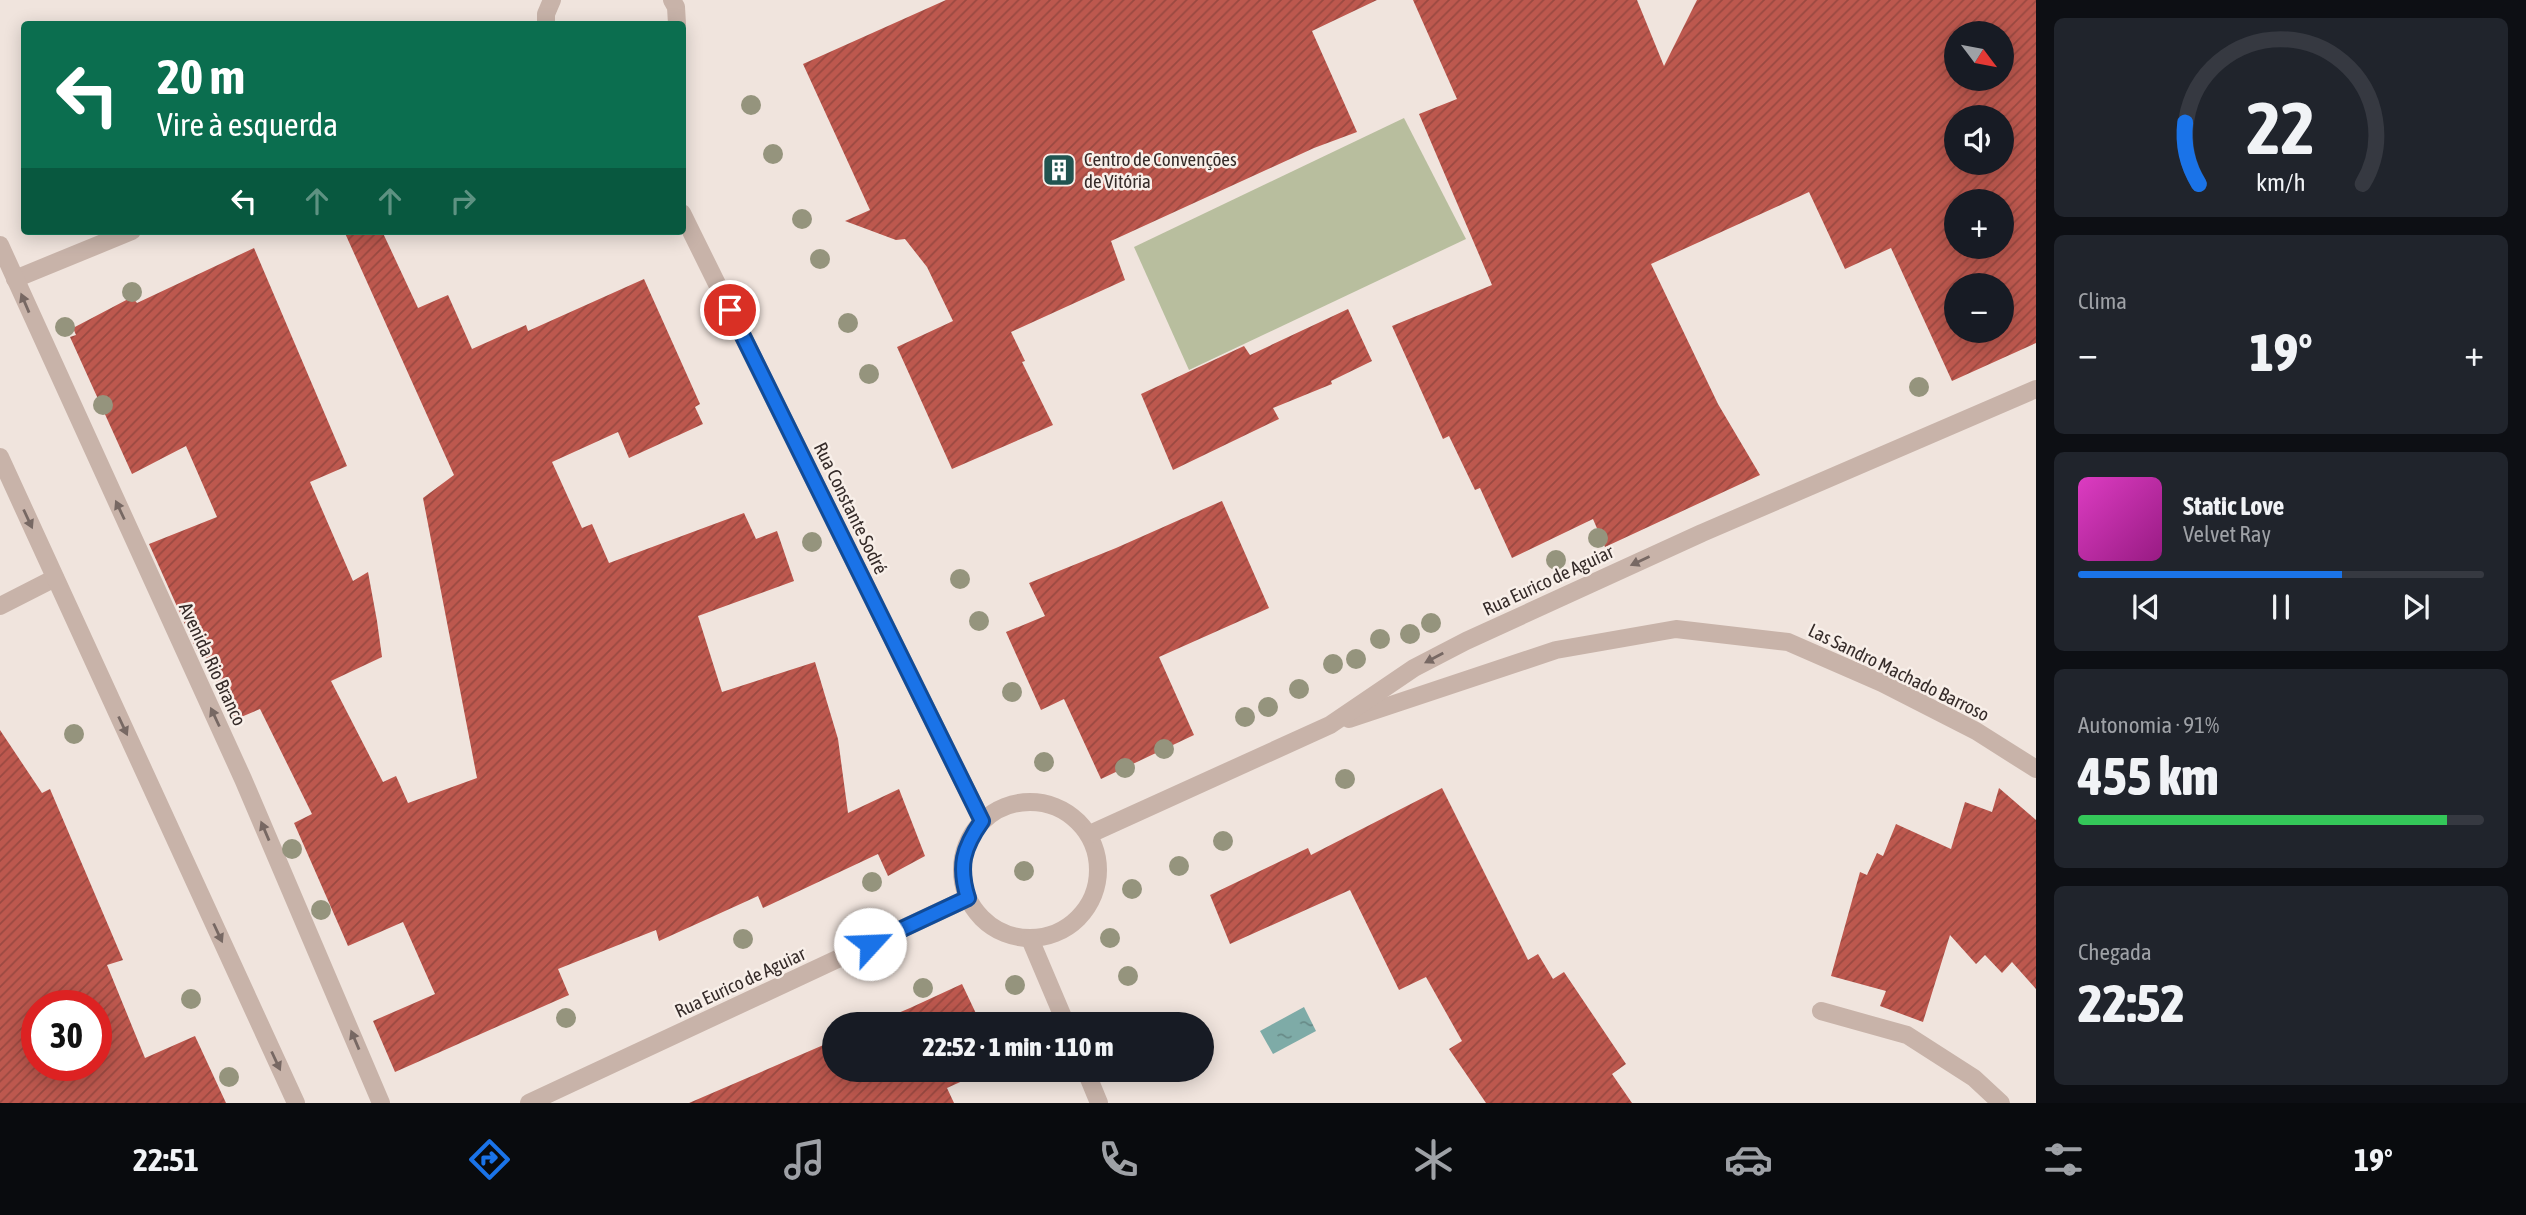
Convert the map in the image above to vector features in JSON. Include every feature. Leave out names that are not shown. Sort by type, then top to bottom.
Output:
[{"type":"street","points":[[546,21],[552,0]]},
{"type":"street","name":"Rua Constante Sodré","points":[[686,221],[982,821]]},
{"type":"street","points":[[15,279],[122,235]]},
{"type":"street","name":"Avenida Rio Branco","points":[[0,246],[243,779],[382,1103]]},
{"type":"street","name":"Rua Eurico de Aguiar","points":[[1090,834],[1330,726],[1414,668],[1466,641],[1702,533],[2036,389]]},
{"type":"street","points":[[0,457],[296,1103]]},
{"type":"street","points":[[0,606],[55,578]]},
{"type":"street","name":"Las Sandro Machado Barroso","points":[[1330,726],[1556,650],[1676,629],[1788,642],[1882,683],[1976,731],[2036,769]]},
{"type":"street","points":[[1028,801],[1051,804],[1074,816],[1090,834],[1099,862],[1097,890],[1082,916],[1058,933],[1030,939],[1011,936],[992,928],[978,915],[968,898],[962,878],[963,857],[970,837],[982,821],[1003,807],[1028,801]]},
{"type":"street","name":"Rua Eurico de Aguiar","points":[[529,1103],[968,898]]},
{"type":"street","points":[[1030,939],[1061,1012]]},
{"type":"street","points":[[1821,1011],[1907,1035],[1974,1078],[2001,1103]]},
{"type":"street","points":[[1090,1082],[1099,1103]]},
{"type":"green space","points":[[1404,118],[1466,239],[1189,370],[1134,247]]},
{"type":"water","points":[[1304,1007],[1316,1031],[1273,1054],[1260,1031]]},
{"type":"building","name":"Centro de Convenções de Vitória","points":[[946,0],[1377,0],[1312,31],[1357,132],[1314,148],[1111,241],[1125,280],[1011,332],[1025,361],[1022,362],[1053,425],[952,469],[897,347],[953,321],[927,267],[905,239],[896,240],[845,221],[870,210],[803,64]]},
{"type":"building","points":[[1413,0],[1637,0],[1664,66],[1697,0],[2036,0],[2036,343],[1952,381],[1891,248],[1845,269],[1809,192],[1651,264],[1718,404],[1760,475],[1605,547],[1593,519],[1512,558],[1480,488],[1475,490],[1449,436],[1443,439],[1392,326],[1492,285],[1419,114],[1457,99]]},
{"type":"building","points":[[346,235],[384,235],[418,308],[448,295],[472,349],[526,325],[528,331],[644,279],[700,404],[695,407],[703,424],[629,458],[618,432],[552,462],[582,528],[592,524],[609,563],[744,513],[756,539],[777,531],[794,581],[698,616],[722,692],[815,662],[838,739],[848,813],[899,789],[925,856],[888,876],[878,854],[763,908],[758,896],[659,941],[656,930],[558,969],[569,995],[395,1072],[373,1021],[435,994],[403,922],[348,946],[294,823],[312,814],[260,709],[234,720],[202,649],[197,651],[149,544],[217,517],[186,446],[132,474],[70,337],[76,335],[73,328],[132,297],[137,303],[254,248],[347,466],[310,482],[353,581],[368,572],[377,621],[382,657],[331,681],[383,782],[396,776],[408,803],[477,778],[423,498],[454,475]]},
{"type":"building","points":[[1348,309],[1372,361],[1331,381],[1332,384],[1273,408],[1279,419],[1173,470],[1141,394],[1244,346],[1250,355]]},
{"type":"building","points":[[1222,501],[1269,608],[1159,657],[1194,735],[1101,779],[1064,699],[1041,710],[1006,632],[1045,616],[1029,583]]},
{"type":"building","points":[[0,730],[42,793],[50,789],[123,960],[107,965],[145,1058],[195,1036],[226,1103],[0,1103]]},
{"type":"building","points":[[1442,788],[1528,960],[1538,954],[1553,979],[1564,972],[1626,1064],[1612,1074],[1632,1103],[1486,1103],[1449,1049],[1462,1041],[1426,977],[1399,990],[1350,890],[1230,944],[1210,895],[1308,848],[1311,855]]},
{"type":"building","points":[[1999,788],[2036,820],[2036,989],[2012,962],[2002,973],[1985,955],[1976,964],[1950,935],[1923,1022],[1880,1006],[1886,991],[1831,976],[1860,872],[1867,875],[1877,853],[1883,856],[1896,824],[1951,849],[1965,802],[1992,812]]},
{"type":"building","points":[[962,984],[975,1012],[900,1012]]},
{"type":"building","points":[[822,1046],[822,1082],[960,1082],[947,1088],[954,1103],[689,1103]]},
{"type":"place","name":"Centro de Convenções de Vitória","points":[[1059,170]]},
{"type":"route","points":[[730,310],[982,821],[970,837],[963,857],[962,878],[968,898],[870,944]]}]
